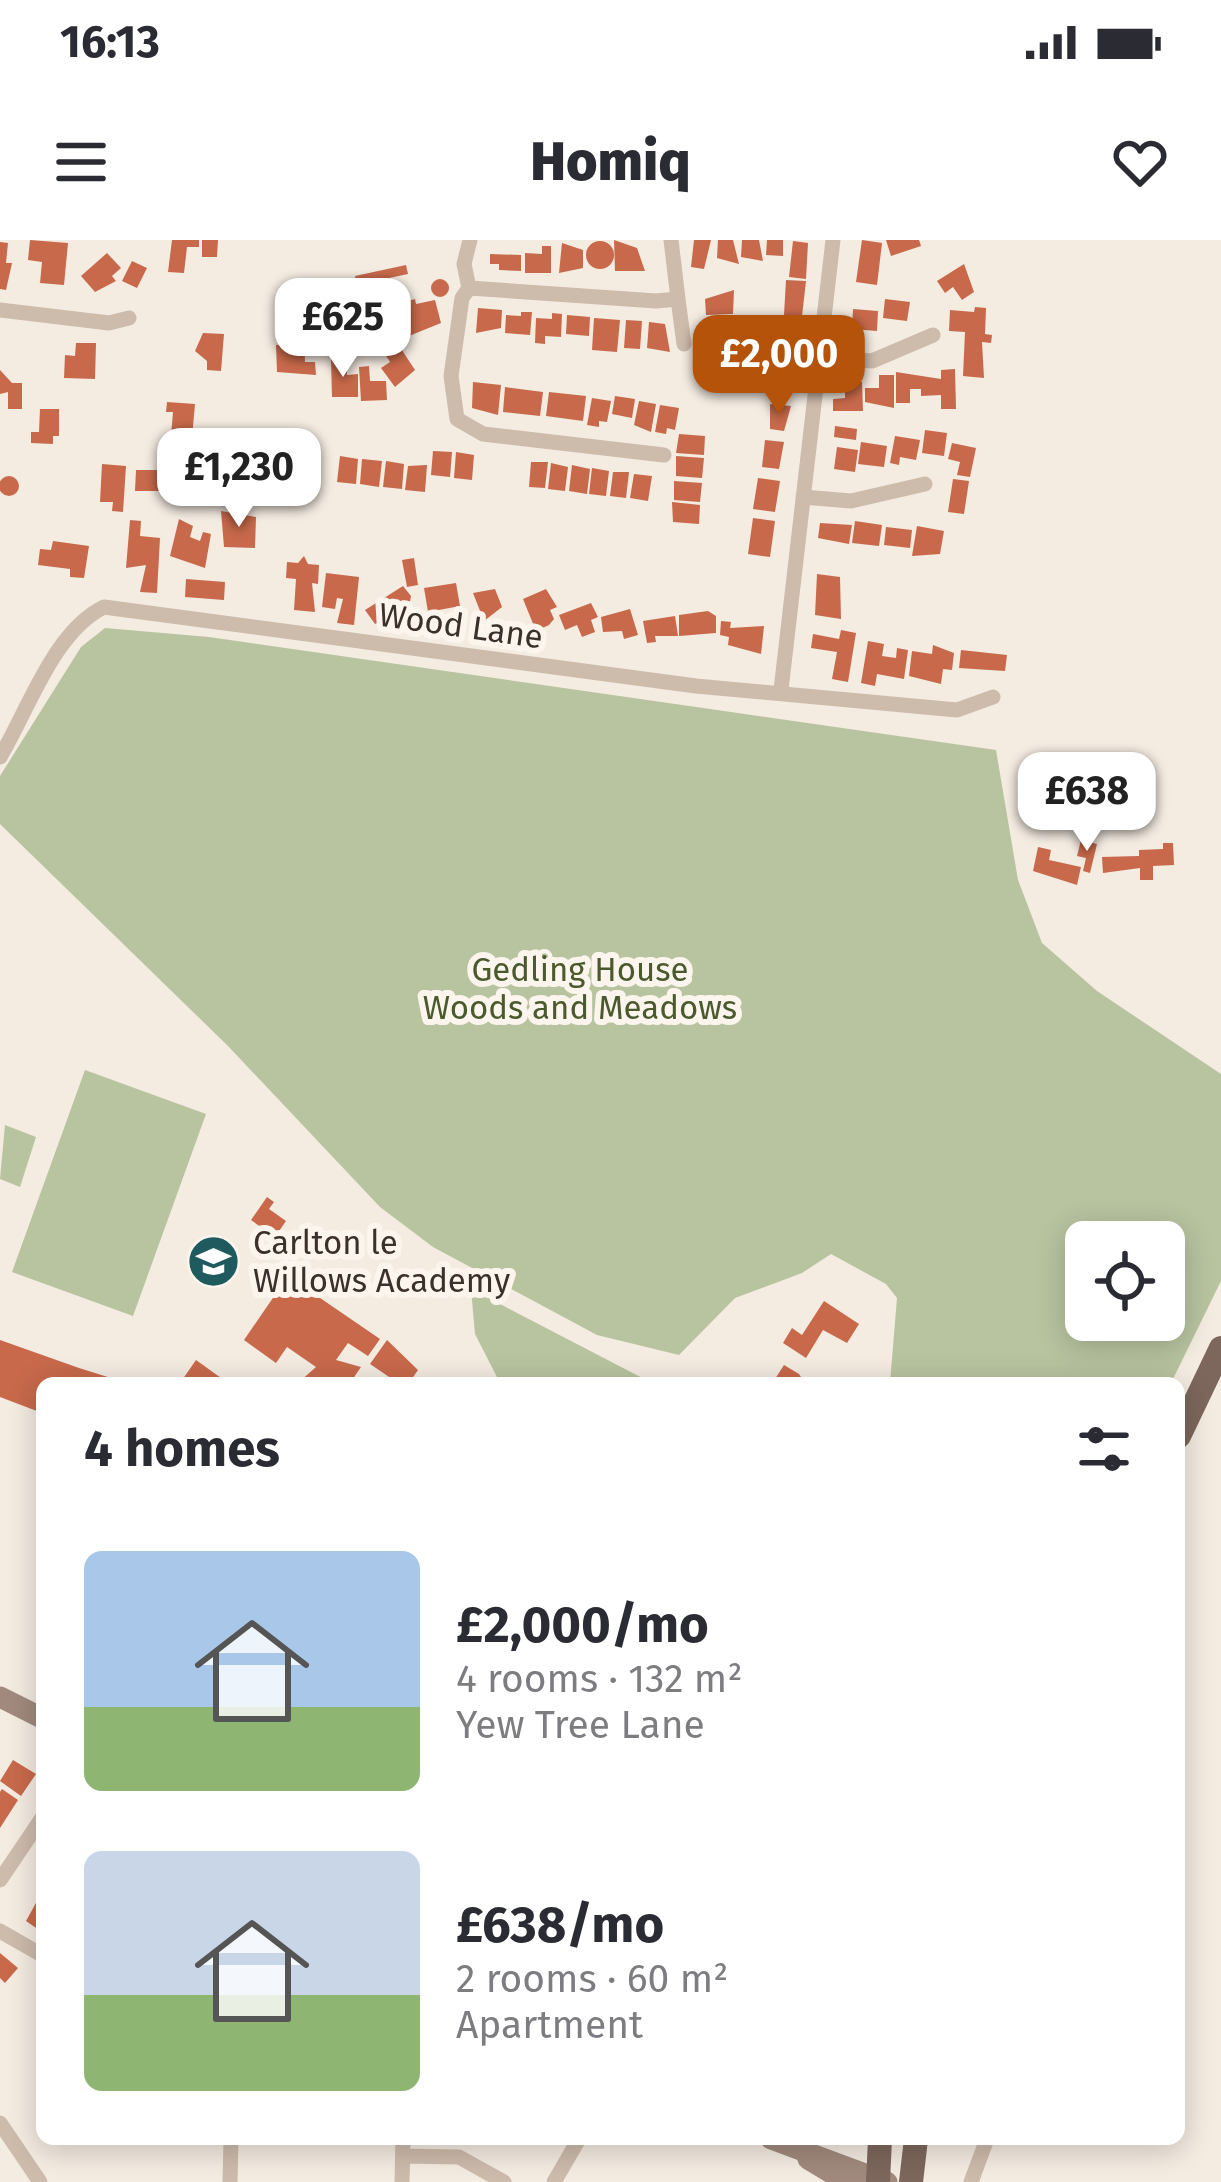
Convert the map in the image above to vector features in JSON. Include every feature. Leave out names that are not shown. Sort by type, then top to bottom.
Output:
[{"type":"main road","points":[[1185,1423],[1221,1348]]},
{"type":"main road","points":[[880,2145],[881,2180]]},
{"type":"main road","points":[[911,2182],[915,2145]]},
{"type":"street","points":[[470,240],[464,264],[469,288],[458,316],[451,376],[457,419],[483,434],[664,454]]},
{"type":"street","points":[[670,240],[684,344]]},
{"type":"street","points":[[781,690],[833,240]]},
{"type":"street","points":[[469,288],[678,299]]},
{"type":"street","points":[[0,310],[109,323],[129,318]]},
{"type":"street","points":[[821,357],[872,361],[933,335]]},
{"type":"street","points":[[616,448],[619,428]]},
{"type":"street","points":[[803,497],[851,501],[925,484]]},
{"type":"street","name":"Wood Lane","points":[[0,757],[61,651],[92,614],[104,608],[696,686],[781,690],[957,710],[993,698]]},
{"type":"street","points":[[0,1697],[36,1715]]},
{"type":"street","points":[[0,1880],[36,1827]]},
{"type":"street","points":[[0,1931],[36,1952]]},
{"type":"street","points":[[0,2122],[40,2182]]},
{"type":"street","points":[[230,2182],[231,2145]]},
{"type":"street","points":[[554,2182],[576,2145]]},
{"type":"street","points":[[784,2145],[846,2182]]},
{"type":"street","points":[[787,2145],[881,2180]]},
{"type":"street","points":[[970,2182],[985,2145]]},
{"type":"street","points":[[402,2182],[403,2147],[459,2157],[504,2182]]},
{"type":"green space","name":"Gedling House Woods and Meadows","points":[[105,628],[209,637],[996,750],[1018,880],[1042,943],[1097,991],[1221,1074],[1221,1281],[1174,1377],[890,1377],[897,1298],[886,1284],[831,1254],[802,1273],[735,1298],[679,1355],[597,1335],[433,1247],[380,1207],[228,1046],[0,824],[0,776],[81,647]]},
{"type":"green space","points":[[85,1070],[206,1114],[133,1316],[12,1272]]},
{"type":"green space","points":[[5,1125],[36,1137],[20,1187],[0,1179]]},
{"type":"green space","points":[[471,1289],[640,1377],[497,1377],[475,1334]]},
{"type":"building","points":[[30,240],[68,243],[64,285],[40,283],[42,262],[28,260]]},
{"type":"building","points":[[172,240],[199,240],[199,247],[187,247],[184,273],[168,272]]},
{"type":"building","points":[[202,240],[218,240],[217,257],[202,257]]},
{"type":"building","points":[[614,240],[637,248],[645,271],[615,271]]},
{"type":"building","points":[[694,240],[711,240],[704,269],[691,267]]},
{"type":"building","points":[[718,240],[733,240],[739,264],[717,258]]},
{"type":"building","points":[[742,240],[759,240],[763,261],[741,257]]},
{"type":"building","points":[[767,240],[783,240],[783,256],[766,255]]},
{"type":"building","points":[[862,240],[882,243],[877,285],[856,282]]},
{"type":"building","points":[[886,240],[919,240],[921,246],[891,256]]},
{"type":"building","points":[[600,241],[610,245],[614,255],[610,265],[600,269],[590,265],[586,255],[590,245]]},
{"type":"building","points":[[793,241],[808,243],[806,279],[789,277]]},
{"type":"building","points":[[0,242],[8,243],[6,263],[12,263],[6,290],[0,289]]},
{"type":"building","points":[[562,243],[583,250],[583,268],[559,273]]},
{"type":"building","points":[[542,246],[551,246],[551,273],[525,273],[525,253],[542,254]]},
{"type":"building","points":[[107,253],[121,268],[112,276],[116,281],[95,292],[81,276]]},
{"type":"building","points":[[490,254],[521,255],[521,271],[499,270],[499,264],[490,264]]},
{"type":"building","points":[[132,261],[147,268],[137,288],[122,281]]},
{"type":"building","points":[[964,264],[974,292],[962,300],[953,287],[945,293],[937,281]]},
{"type":"building","points":[[406,265],[408,274],[389,278],[393,295],[361,302],[355,276]]},
{"type":"building","points":[[440,279],[449,288],[440,297],[431,288]]},
{"type":"building","points":[[786,280],[806,281],[800,334],[783,332]]},
{"type":"building","points":[[734,290],[733,314],[706,315],[705,299]]},
{"type":"building","points":[[415,299],[416,304],[435,300],[441,323],[409,336],[401,303]]},
{"type":"building","points":[[885,299],[910,302],[907,321],[883,318]]},
{"type":"building","points":[[975,307],[986,308],[985,334],[992,335],[991,343],[982,342],[984,378],[963,376],[965,332],[949,331],[950,310],[974,312]]},
{"type":"building","points":[[478,308],[502,310],[501,328],[476,333]]},
{"type":"building","points":[[853,309],[878,311],[877,331],[852,329]]},
{"type":"building","points":[[521,312],[532,312],[530,335],[505,333],[506,315],[521,316]]},
{"type":"building","points":[[552,313],[562,314],[561,337],[545,336],[545,344],[535,343],[536,318],[552,319]]},
{"type":"building","points":[[567,315],[590,317],[589,336],[566,334]]},
{"type":"building","points":[[594,318],[620,320],[617,352],[592,350]]},
{"type":"building","points":[[626,320],[642,321],[640,349],[624,348]]},
{"type":"building","points":[[649,322],[665,324],[670,352],[647,348]]},
{"type":"building","points":[[203,333],[224,334],[221,371],[207,370],[207,361],[195,351]]},
{"type":"building","points":[[304,333],[305,362],[315,362],[316,375],[277,372],[276,345],[292,344],[292,334]]},
{"type":"building","points":[[788,334],[797,337],[797,355],[788,358],[779,355],[776,346],[779,337]]},
{"type":"building","points":[[396,341],[415,370],[395,387],[381,368],[390,362],[383,351]]},
{"type":"building","points":[[76,343],[96,343],[95,379],[64,378],[65,355],[75,356]]},
{"type":"building","points":[[704,349],[735,352],[733,376],[701,373]]},
{"type":"building","points":[[331,359],[347,359],[347,375],[358,374],[358,397],[332,397]]},
{"type":"building","points":[[776,362],[795,364],[787,399],[773,398],[768,391]]},
{"type":"building","points":[[369,366],[370,381],[386,381],[387,400],[361,401],[359,367]]},
{"type":"building","points":[[955,369],[956,409],[941,409],[941,395],[921,396],[921,389],[910,389],[910,403],[896,403],[896,372],[941,379],[941,370]]},
{"type":"building","points":[[0,370],[12,383],[22,383],[22,409],[8,409],[8,392],[0,394]]},
{"type":"building","points":[[879,375],[894,375],[894,408],[865,402],[865,388],[879,388]]},
{"type":"building","points":[[473,382],[501,385],[498,415],[472,408]]},
{"type":"building","points":[[845,382],[862,382],[863,411],[833,411],[833,399],[845,398]]},
{"type":"building","points":[[505,387],[543,392],[540,416],[503,412]]},
{"type":"building","points":[[549,392],[586,396],[583,421],[546,416]]},
{"type":"building","points":[[615,396],[635,399],[632,418],[612,414]]},
{"type":"building","points":[[592,398],[611,401],[607,422],[599,421],[599,427],[587,425]]},
{"type":"building","points":[[639,401],[656,404],[651,432],[634,425]]},
{"type":"building","points":[[167,402],[195,404],[192,438],[171,436],[173,412],[166,412]]},
{"type":"building","points":[[770,404],[791,406],[784,431],[770,429]]},
{"type":"building","points":[[660,405],[679,408],[675,430],[667,428],[666,434],[655,432]]},
{"type":"building","points":[[40,409],[59,409],[59,436],[53,436],[53,444],[31,443],[31,432],[39,432]]},
{"type":"building","points":[[835,426],[857,429],[856,440],[834,437]]},
{"type":"building","points":[[925,430],[947,433],[944,456],[922,453]]},
{"type":"building","points":[[679,434],[705,436],[704,455],[676,453]]},
{"type":"building","points":[[895,436],[920,440],[916,460],[900,457],[899,465],[890,463]]},
{"type":"building","points":[[765,440],[784,442],[779,469],[762,467]]},
{"type":"building","points":[[861,442],[887,446],[884,467],[858,464]]},
{"type":"building","points":[[952,443],[976,448],[970,477],[957,475],[960,462],[948,459]]},
{"type":"building","points":[[837,447],[858,450],[855,472],[834,469]]},
{"type":"building","points":[[433,451],[452,452],[450,477],[431,475]]},
{"type":"building","points":[[456,452],[474,455],[472,480],[454,478]]},
{"type":"building","points":[[292,455],[316,457],[313,496],[307,495],[306,504],[287,502],[288,490],[295,491]]},
{"type":"building","points":[[340,456],[358,459],[356,484],[337,482]]},
{"type":"building","points":[[676,456],[704,458],[702,478],[676,476]]},
{"type":"building","points":[[362,459],[382,461],[379,487],[360,484]]},
{"type":"building","points":[[386,461],[404,464],[402,489],[383,487]]},
{"type":"building","points":[[531,462],[548,462],[545,488],[529,487]]},
{"type":"building","points":[[160,463],[172,463],[171,491],[135,491],[136,470],[160,470]]},
{"type":"building","points":[[551,463],[568,467],[565,491],[548,489]]},
{"type":"building","points":[[102,464],[126,466],[123,512],[112,511],[113,502],[100,502]]},
{"type":"building","points":[[427,465],[425,492],[405,490],[408,466]]},
{"type":"building","points":[[572,465],[590,469],[587,494],[569,491]]},
{"type":"building","points":[[592,468],[609,471],[606,496],[589,494]]},
{"type":"building","points":[[613,472],[629,472],[626,498],[610,496]]},
{"type":"building","points":[[634,474],[652,476],[648,501],[630,498]]},
{"type":"building","points":[[9,476],[19,486],[9,496],[-1,486]]},
{"type":"building","points":[[758,478],[780,481],[775,512],[753,509]]},
{"type":"building","points":[[953,479],[969,481],[964,514],[948,512]]},
{"type":"building","points":[[674,481],[702,483],[700,502],[674,500]]},
{"type":"building","points":[[672,502],[700,505],[699,524],[673,522]]},
{"type":"building","points":[[221,511],[256,517],[255,548],[224,547]]},
{"type":"building","points":[[753,518],[775,521],[770,557],[748,554]]},
{"type":"building","points":[[179,519],[193,526],[190,537],[200,541],[203,532],[211,534],[205,568],[170,556]]},
{"type":"building","points":[[130,520],[141,521],[140,536],[160,538],[157,593],[140,592],[146,565],[126,568]]},
{"type":"building","points":[[855,521],[882,525],[879,546],[852,543]]},
{"type":"building","points":[[820,523],[852,525],[849,544],[818,538]]},
{"type":"building","points":[[917,526],[944,531],[940,554],[912,556]]},
{"type":"building","points":[[886,527],[912,530],[910,548],[884,545]]},
{"type":"building","points":[[53,541],[89,546],[84,578],[70,577],[70,569],[38,565],[40,549],[51,550]]},
{"type":"building","points":[[304,556],[308,564],[319,565],[318,584],[312,583],[315,612],[294,610],[296,579],[286,578],[287,562],[298,563]]},
{"type":"building","points":[[414,558],[418,585],[407,587],[402,560]]},
{"type":"building","points":[[326,573],[359,577],[354,625],[337,623],[343,599],[337,598],[335,609],[322,607]]},
{"type":"building","points":[[817,574],[840,577],[841,619],[815,615]]},
{"type":"building","points":[[186,579],[225,582],[224,600],[185,597]]},
{"type":"building","points":[[456,583],[460,606],[428,612],[424,588]]},
{"type":"building","points":[[403,586],[411,596],[409,607],[375,624],[365,610]]},
{"type":"building","points":[[495,589],[502,607],[484,621],[473,593]]},
{"type":"building","points":[[546,589],[557,607],[550,610],[554,619],[549,625],[536,631],[523,599]]},
{"type":"building","points":[[591,603],[598,617],[591,620],[595,632],[582,637],[577,625],[565,630],[559,615]]},
{"type":"building","points":[[630,609],[638,635],[624,639],[622,631],[603,632],[601,617]]},
{"type":"building","points":[[708,611],[716,616],[716,633],[679,636],[679,615]]},
{"type":"building","points":[[675,616],[678,636],[655,636],[656,642],[647,643],[643,621]]},
{"type":"building","points":[[721,621],[731,622],[730,628],[764,626],[761,654],[728,645],[729,637],[720,635]]},
{"type":"building","points":[[841,630],[856,633],[848,682],[832,679],[837,652],[811,648],[813,634],[839,639]]},
{"type":"building","points":[[868,641],[884,644],[882,656],[896,658],[897,648],[908,650],[904,679],[877,674],[875,686],[861,683]]},
{"type":"building","points":[[933,645],[954,653],[952,670],[943,669],[941,684],[909,676],[912,651],[932,654]]},
{"type":"building","points":[[961,650],[1007,655],[1005,671],[959,668]]},
{"type":"building","points":[[1081,840],[1097,844],[1090,873],[1083,871],[1086,858],[1077,856]]},
{"type":"building","points":[[1163,843],[1173,843],[1174,865],[1153,866],[1153,880],[1140,880],[1140,868],[1103,873],[1102,857],[1139,856],[1139,850],[1163,849]]},
{"type":"building","points":[[1038,847],[1051,850],[1049,860],[1081,867],[1077,885],[1033,871]]},
{"type":"building","points":[[267,1197],[274,1202],[269,1209],[286,1221],[275,1237],[251,1220]]},
{"type":"building","points":[[288,1276],[380,1339],[368,1356],[348,1343],[336,1360],[361,1367],[354,1377],[305,1377],[316,1367],[287,1347],[276,1363],[244,1340]]},
{"type":"building","points":[[824,1301],[859,1324],[847,1343],[823,1330],[806,1358],[783,1343],[792,1328],[802,1335]]},
{"type":"building","points":[[0,1340],[108,1377],[36,1377],[36,1411],[0,1397]]},
{"type":"building","points":[[387,1340],[418,1370],[413,1377],[389,1377],[370,1364]]},
{"type":"building","points":[[196,1360],[220,1377],[184,1377]]},
{"type":"building","points":[[784,1365],[801,1377],[776,1377]]},
{"type":"building","points":[[13,1760],[36,1774],[21,1796],[0,1781]]},
{"type":"building","points":[[0,1792],[18,1800],[0,1828]]},
{"type":"building","points":[[36,1903],[36,1928],[26,1921]]},
{"type":"building","points":[[0,1953],[18,1968],[5,1983],[0,1978]]},
{"type":"place","name":"Carlton le Willows Academy","points":[[214,1261]]}]
